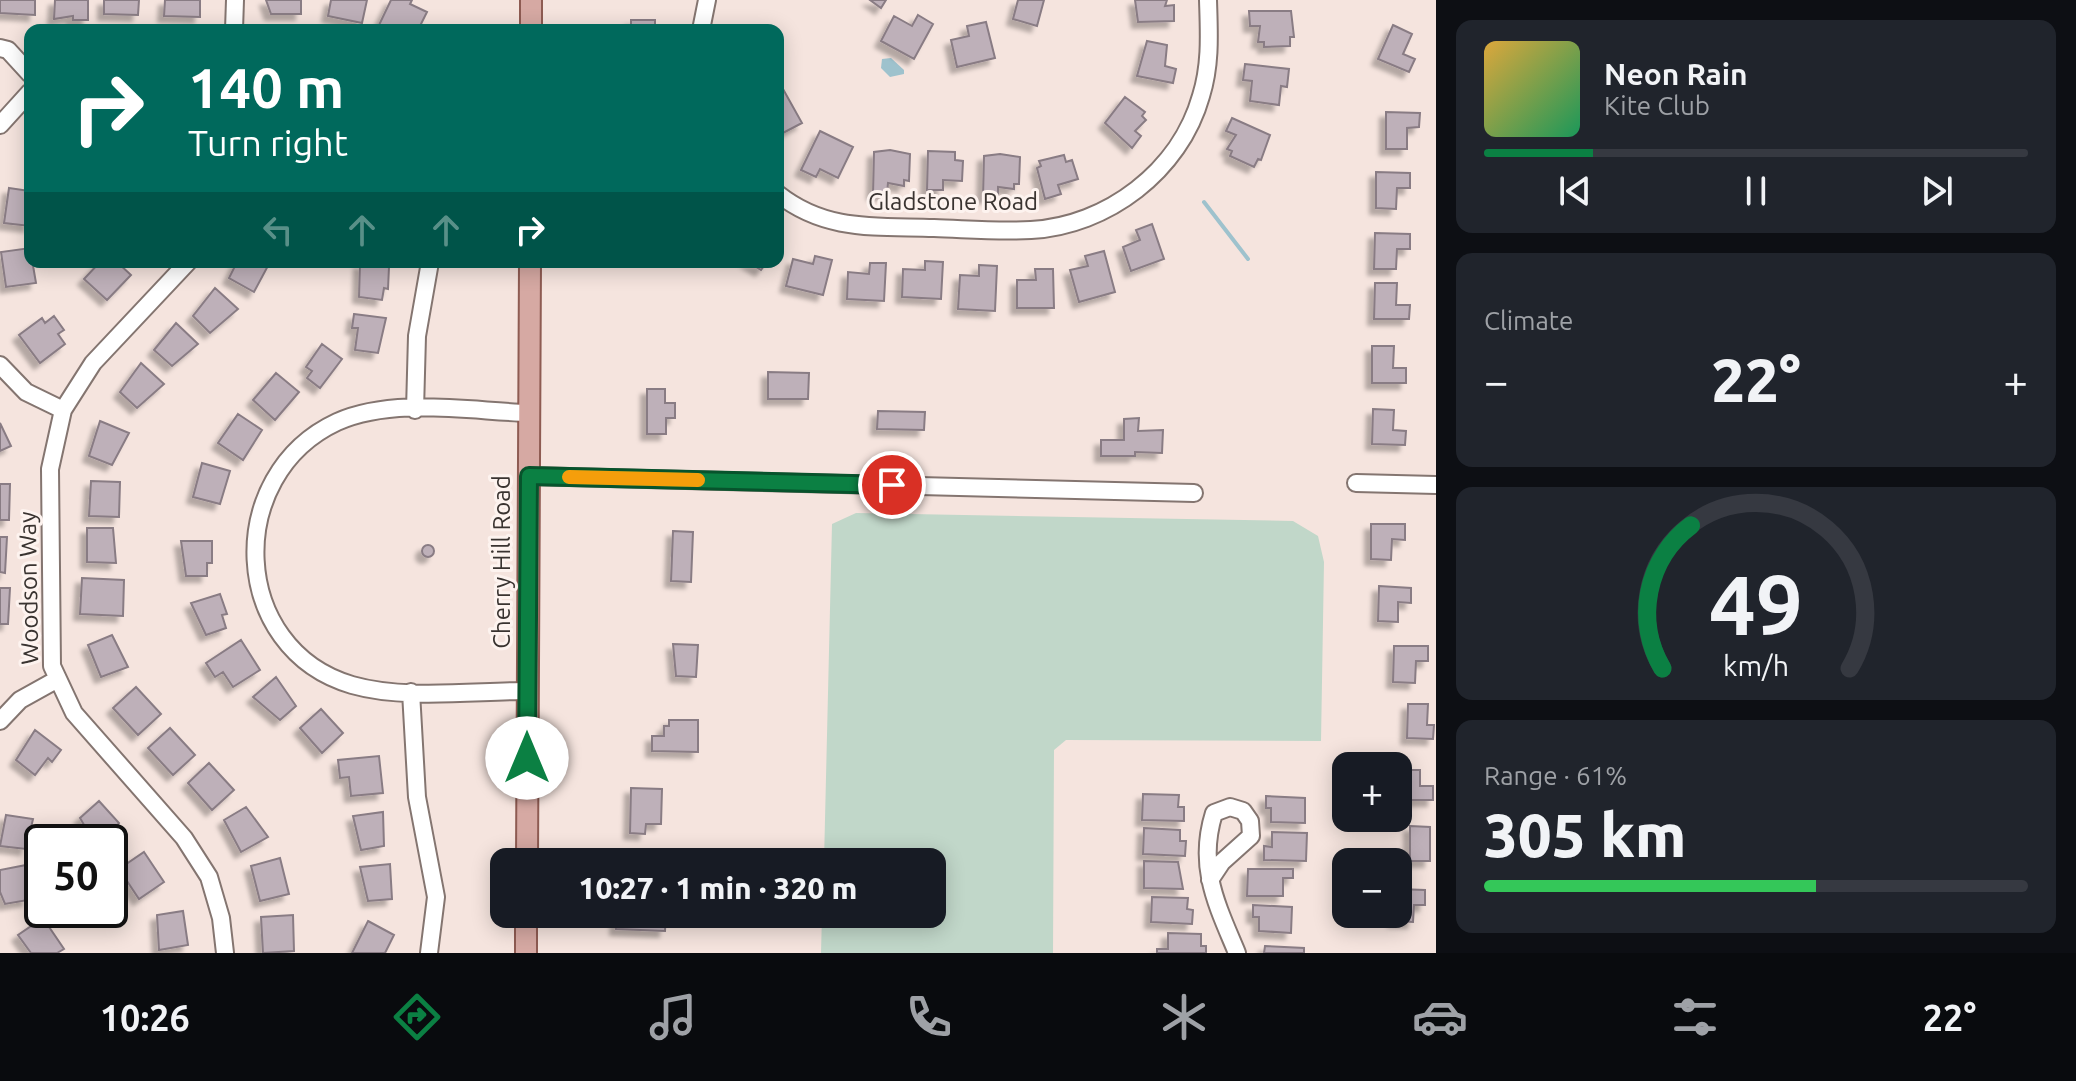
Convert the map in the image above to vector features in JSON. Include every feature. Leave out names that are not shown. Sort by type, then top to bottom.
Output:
[{"type":"main road","points":[[531,0],[531,24]]},
{"type":"main road","name":"Cherry Hill Road","points":[[527,848],[530,268]]},
{"type":"main road","points":[[526,928],[526,953]]},
{"type":"street","points":[[234,24],[235,0]]},
{"type":"street","points":[[702,24],[707,0]]},
{"type":"street","name":"Gladstone Road","points":[[784,199],[795,207],[841,225],[1032,231],[1081,221],[1125,200],[1161,168],[1191,123],[1202,96],[1210,54],[1208,0]]},
{"type":"street","points":[[0,48],[8,50],[24,67]]},
{"type":"street","points":[[0,97],[12,109]]},
{"type":"street","points":[[0,125],[24,98]]},
{"type":"street","name":"Woodson Way","points":[[182,268],[93,363],[63,410],[50,469],[50,625],[56,680],[74,713],[184,838],[209,877],[221,918],[225,953]]},
{"type":"street","points":[[415,410],[417,336],[429,268]]},
{"type":"street","points":[[0,365],[26,392],[63,410]]},
{"type":"street","points":[[528,691],[411,692],[351,684],[322,672],[299,654],[280,633],[265,604],[257,577],[254,546],[258,519],[282,468],[304,443],[344,419],[381,411],[529,413]]},
{"type":"street","points":[[529,476],[1194,493]]},
{"type":"street","points":[[1356,483],[1436,485]]},
{"type":"street","points":[[0,721],[20,700],[56,680]]},
{"type":"street","points":[[411,692],[417,797],[436,897],[429,953]]},
{"type":"street","points":[[1210,880],[1211,893],[1237,953]]},
{"type":"green space","points":[[856,513],[1293,521],[1318,536],[1324,562],[1321,741],[1066,740],[1054,750],[1053,953],[821,953],[822,928],[946,928],[946,848],[824,848],[832,524]]},
{"type":"water","points":[[891,58],[904,70],[904,74],[890,77],[881,68],[882,59]]},
{"type":"building","points":[[0,0],[35,0],[35,15],[0,13]]},
{"type":"building","points":[[55,0],[88,0],[88,20],[73,20],[73,16],[54,19]]},
{"type":"building","points":[[104,0],[139,0],[138,15],[104,14]]},
{"type":"building","points":[[165,0],[200,0],[200,17],[164,16]]},
{"type":"building","points":[[266,0],[301,0],[301,14],[271,14]]},
{"type":"building","points":[[331,0],[367,0],[362,23],[328,16]]},
{"type":"building","points":[[391,0],[412,0],[410,4],[427,12],[421,24],[379,24]]},
{"type":"building","points":[[870,0],[886,0],[881,8]]},
{"type":"building","points":[[1018,0],[1044,0],[1037,26],[1013,19]]},
{"type":"building","points":[[1135,0],[1167,0],[1165,6],[1174,5],[1174,21],[1138,22]]},
{"type":"building","points":[[1249,11],[1291,11],[1294,37],[1290,37],[1290,46],[1264,47],[1264,42],[1258,42],[1260,26],[1250,26]]},
{"type":"building","points":[[918,15],[933,24],[914,59],[881,41],[894,16],[912,26]]},
{"type":"building","points":[[631,20],[655,20],[655,24],[631,24]]},
{"type":"building","points":[[986,22],[995,58],[957,67],[951,40],[969,36],[967,26]]},
{"type":"building","points":[[1393,25],[1412,34],[1403,54],[1415,59],[1409,72],[1378,59]]},
{"type":"building","points":[[1147,41],[1167,45],[1165,66],[1176,69],[1173,83],[1137,76]]},
{"type":"building","points":[[1245,64],[1289,69],[1287,87],[1281,86],[1279,105],[1250,101],[1252,81],[1243,80]]},
{"type":"building","points":[[784,91],[802,123],[784,132]]},
{"type":"building","points":[[1125,97],[1145,112],[1142,116],[1146,120],[1135,131],[1141,136],[1132,148],[1105,123]]},
{"type":"building","points":[[1386,112],[1420,113],[1419,127],[1407,128],[1407,149],[1386,149]]},
{"type":"building","points":[[1232,118],[1270,135],[1261,160],[1258,159],[1254,167],[1230,156],[1232,151],[1227,149],[1236,135],[1226,131]]},
{"type":"building","points":[[820,131],[853,147],[838,178],[820,169],[816,177],[801,170]]},
{"type":"building","points":[[890,150],[910,154],[909,181],[904,180],[904,186],[888,183],[887,194],[873,194],[874,152]]},
{"type":"building","points":[[928,151],[955,152],[955,160],[963,161],[962,181],[943,180],[943,190],[927,190]]},
{"type":"building","points":[[1000,154],[1020,157],[1019,184],[1014,184],[1014,189],[998,187],[998,197],[983,197],[984,156]]},
{"type":"building","points":[[1064,155],[1066,162],[1072,160],[1078,179],[1058,185],[1061,194],[1045,199],[1037,168],[1041,166],[1039,161]]},
{"type":"building","points":[[1376,172],[1410,173],[1410,188],[1397,188],[1396,209],[1376,208]]},
{"type":"building","points":[[9,188],[24,190],[24,225],[4,223]]},
{"type":"building","points":[[1152,224],[1164,259],[1131,271],[1123,247],[1140,240],[1136,230]]},
{"type":"building","points":[[1375,233],[1410,234],[1410,249],[1397,249],[1396,269],[1374,269]]},
{"type":"building","points":[[24,249],[24,268],[33,268],[36,283],[6,287],[1,252]]},
{"type":"building","points":[[1104,251],[1115,292],[1079,302],[1070,270],[1088,266],[1085,256]]},
{"type":"building","points":[[815,256],[832,260],[823,295],[786,286],[793,259],[813,264]]},
{"type":"building","points":[[925,261],[943,262],[941,299],[902,297],[903,269],[925,270]]},
{"type":"building","points":[[870,263],[886,263],[884,301],[847,299],[848,272],[869,274]]},
{"type":"building","points":[[979,265],[997,266],[995,311],[958,309],[960,275],[979,276]]},
{"type":"building","points":[[94,268],[123,268],[131,275],[107,300],[84,279]]},
{"type":"building","points":[[234,268],[267,268],[254,292],[229,278]]},
{"type":"building","points":[[360,268],[389,268],[388,289],[384,288],[382,300],[359,297]]},
{"type":"building","points":[[1035,269],[1053,269],[1054,308],[1017,308],[1017,280],[1036,280]]},
{"type":"building","points":[[1375,283],[1397,283],[1396,305],[1410,305],[1409,319],[1374,319]]},
{"type":"building","points":[[215,288],[238,309],[210,333],[193,316]]},
{"type":"building","points":[[354,314],[386,318],[378,353],[355,350],[358,328],[352,328]]},
{"type":"building","points":[[54,316],[64,330],[58,334],[65,344],[40,363],[19,335],[42,318],[45,323]]},
{"type":"building","points":[[176,323],[198,344],[172,366],[154,350]]},
{"type":"building","points":[[322,344],[342,359],[320,388],[307,378],[312,371],[306,367]]},
{"type":"building","points":[[1372,346],[1394,346],[1393,368],[1406,368],[1406,383],[1372,383]]},
{"type":"building","points":[[141,363],[164,384],[137,408],[120,392]]},
{"type":"building","points":[[768,372],[809,373],[808,399],[768,399]]},
{"type":"building","points":[[276,373],[299,392],[275,420],[253,400]]},
{"type":"building","points":[[647,389],[665,389],[665,403],[675,403],[675,418],[666,418],[666,434],[647,434]]},
{"type":"building","points":[[1373,409],[1394,410],[1393,430],[1406,431],[1405,445],[1372,444]]},
{"type":"building","points":[[878,411],[925,412],[924,430],[877,429]]},
{"type":"building","points":[[238,414],[262,430],[243,460],[218,443]]},
{"type":"building","points":[[1139,418],[1138,431],[1163,430],[1162,453],[1101,456],[1101,440],[1124,440],[1124,419]]},
{"type":"building","points":[[100,421],[129,433],[112,465],[89,456]]},
{"type":"building","points":[[0,423],[11,446],[0,451]]},
{"type":"building","points":[[202,463],[230,471],[220,504],[193,497]]},
{"type":"building","points":[[91,481],[120,482],[119,517],[89,516]]},
{"type":"building","points":[[0,484],[10,484],[9,520],[0,520]]},
{"type":"building","points":[[1371,524],[1405,524],[1405,540],[1392,539],[1391,560],[1371,559]]},
{"type":"building","points":[[87,528],[113,528],[116,563],[87,562]]},
{"type":"building","points":[[673,531],[693,532],[691,582],[671,581]]},
{"type":"building","points":[[0,537],[7,537],[5,573],[0,572]]},
{"type":"building","points":[[181,541],[212,541],[212,563],[207,563],[207,576],[186,576]]},
{"type":"building","points":[[428,545],[434,551],[428,557],[422,551]]},
{"type":"building","points":[[82,578],[124,580],[123,616],[80,614]]},
{"type":"building","points":[[1379,586],[1411,588],[1411,603],[1398,602],[1398,622],[1378,621]]},
{"type":"building","points":[[0,588],[10,588],[8,624],[0,624]]},
{"type":"building","points":[[220,594],[227,614],[222,615],[226,628],[206,635],[191,603]]},
{"type":"building","points":[[112,635],[128,667],[101,677],[88,645]]},
{"type":"building","points":[[241,640],[260,670],[233,687],[223,672],[215,677],[206,663]]},
{"type":"building","points":[[673,644],[698,645],[696,677],[676,676]]},
{"type":"building","points":[[1394,646],[1428,646],[1428,661],[1416,661],[1415,683],[1393,682]]},
{"type":"building","points":[[276,677],[296,706],[280,720],[253,697]]},
{"type":"building","points":[[136,687],[161,714],[138,735],[113,708]]},
{"type":"building","points":[[1408,704],[1428,704],[1427,725],[1434,725],[1433,739],[1407,738]]},
{"type":"building","points":[[321,709],[343,733],[322,753],[300,728]]},
{"type":"building","points":[[669,720],[698,720],[698,752],[652,751],[652,736],[664,736],[664,726],[669,726]]},
{"type":"building","points":[[170,728],[195,755],[173,775],[148,748]]},
{"type":"building","points":[[35,730],[61,750],[52,762],[48,758],[35,775],[16,760]]},
{"type":"building","points":[[379,756],[383,793],[351,796],[349,777],[340,778],[338,760]]},
{"type":"building","points":[[209,763],[234,790],[212,810],[188,783]]},
{"type":"building","points":[[1412,770],[1420,770],[1420,786],[1433,786],[1433,800],[1412,800]]},
{"type":"building","points":[[631,788],[662,789],[661,824],[646,824],[645,834],[630,833]]},
{"type":"building","points":[[1143,794],[1179,795],[1178,807],[1184,807],[1184,821],[1142,820]]},
{"type":"building","points":[[1266,796],[1305,798],[1305,823],[1271,822],[1271,808],[1266,808]]},
{"type":"building","points":[[99,801],[119,823],[84,824],[80,818]]},
{"type":"building","points":[[246,807],[268,837],[241,852],[224,820]]},
{"type":"building","points":[[383,812],[384,846],[361,850],[353,816]]},
{"type":"building","points":[[6,815],[33,819],[32,824],[24,824],[24,849],[0,846]]},
{"type":"building","points":[[1412,826],[1430,827],[1430,861],[1412,861]]},
{"type":"building","points":[[1144,828],[1180,830],[1180,841],[1186,841],[1185,856],[1143,854]]},
{"type":"building","points":[[1272,832],[1307,833],[1306,861],[1264,860],[1264,846],[1272,847]]},
{"type":"building","points":[[144,852],[164,882],[139,899],[128,882],[128,863]]},
{"type":"building","points":[[280,858],[289,894],[260,901],[251,866]]},
{"type":"building","points":[[1144,861],[1178,862],[1183,889],[1144,888]]},
{"type":"building","points":[[390,864],[392,899],[368,901],[360,867]]},
{"type":"building","points":[[24,865],[24,901],[5,904],[0,892],[0,870]]},
{"type":"building","points":[[1248,869],[1293,869],[1293,878],[1283,878],[1283,896],[1247,896]]},
{"type":"building","points":[[1412,890],[1425,890],[1425,905],[1414,905],[1413,922]]},
{"type":"building","points":[[1152,897],[1188,898],[1187,909],[1193,910],[1192,924],[1151,922]]},
{"type":"building","points":[[1253,905],[1292,907],[1291,933],[1259,931],[1259,917],[1253,917]]},
{"type":"building","points":[[183,911],[188,945],[159,950],[157,915]]},
{"type":"building","points":[[293,915],[294,951],[263,953],[261,917]]},
{"type":"building","points":[[368,921],[394,935],[385,953],[352,953]]},
{"type":"building","points":[[28,928],[50,928],[64,949],[57,953],[31,953],[18,935]]},
{"type":"building","points":[[616,928],[665,928],[665,931]]},
{"type":"building","points":[[1168,933],[1201,934],[1201,946],[1206,946],[1206,953],[1157,953],[1157,949],[1168,949]]},
{"type":"building","points":[[1265,946],[1304,948],[1304,953],[1264,953]]},
{"type":"waterway","points":[[1204,202],[1248,259]]},
{"type":"slow traffic","points":[[569,477],[698,480]]},
{"type":"route","points":[[527,758],[529,476],[892,485]]}]
